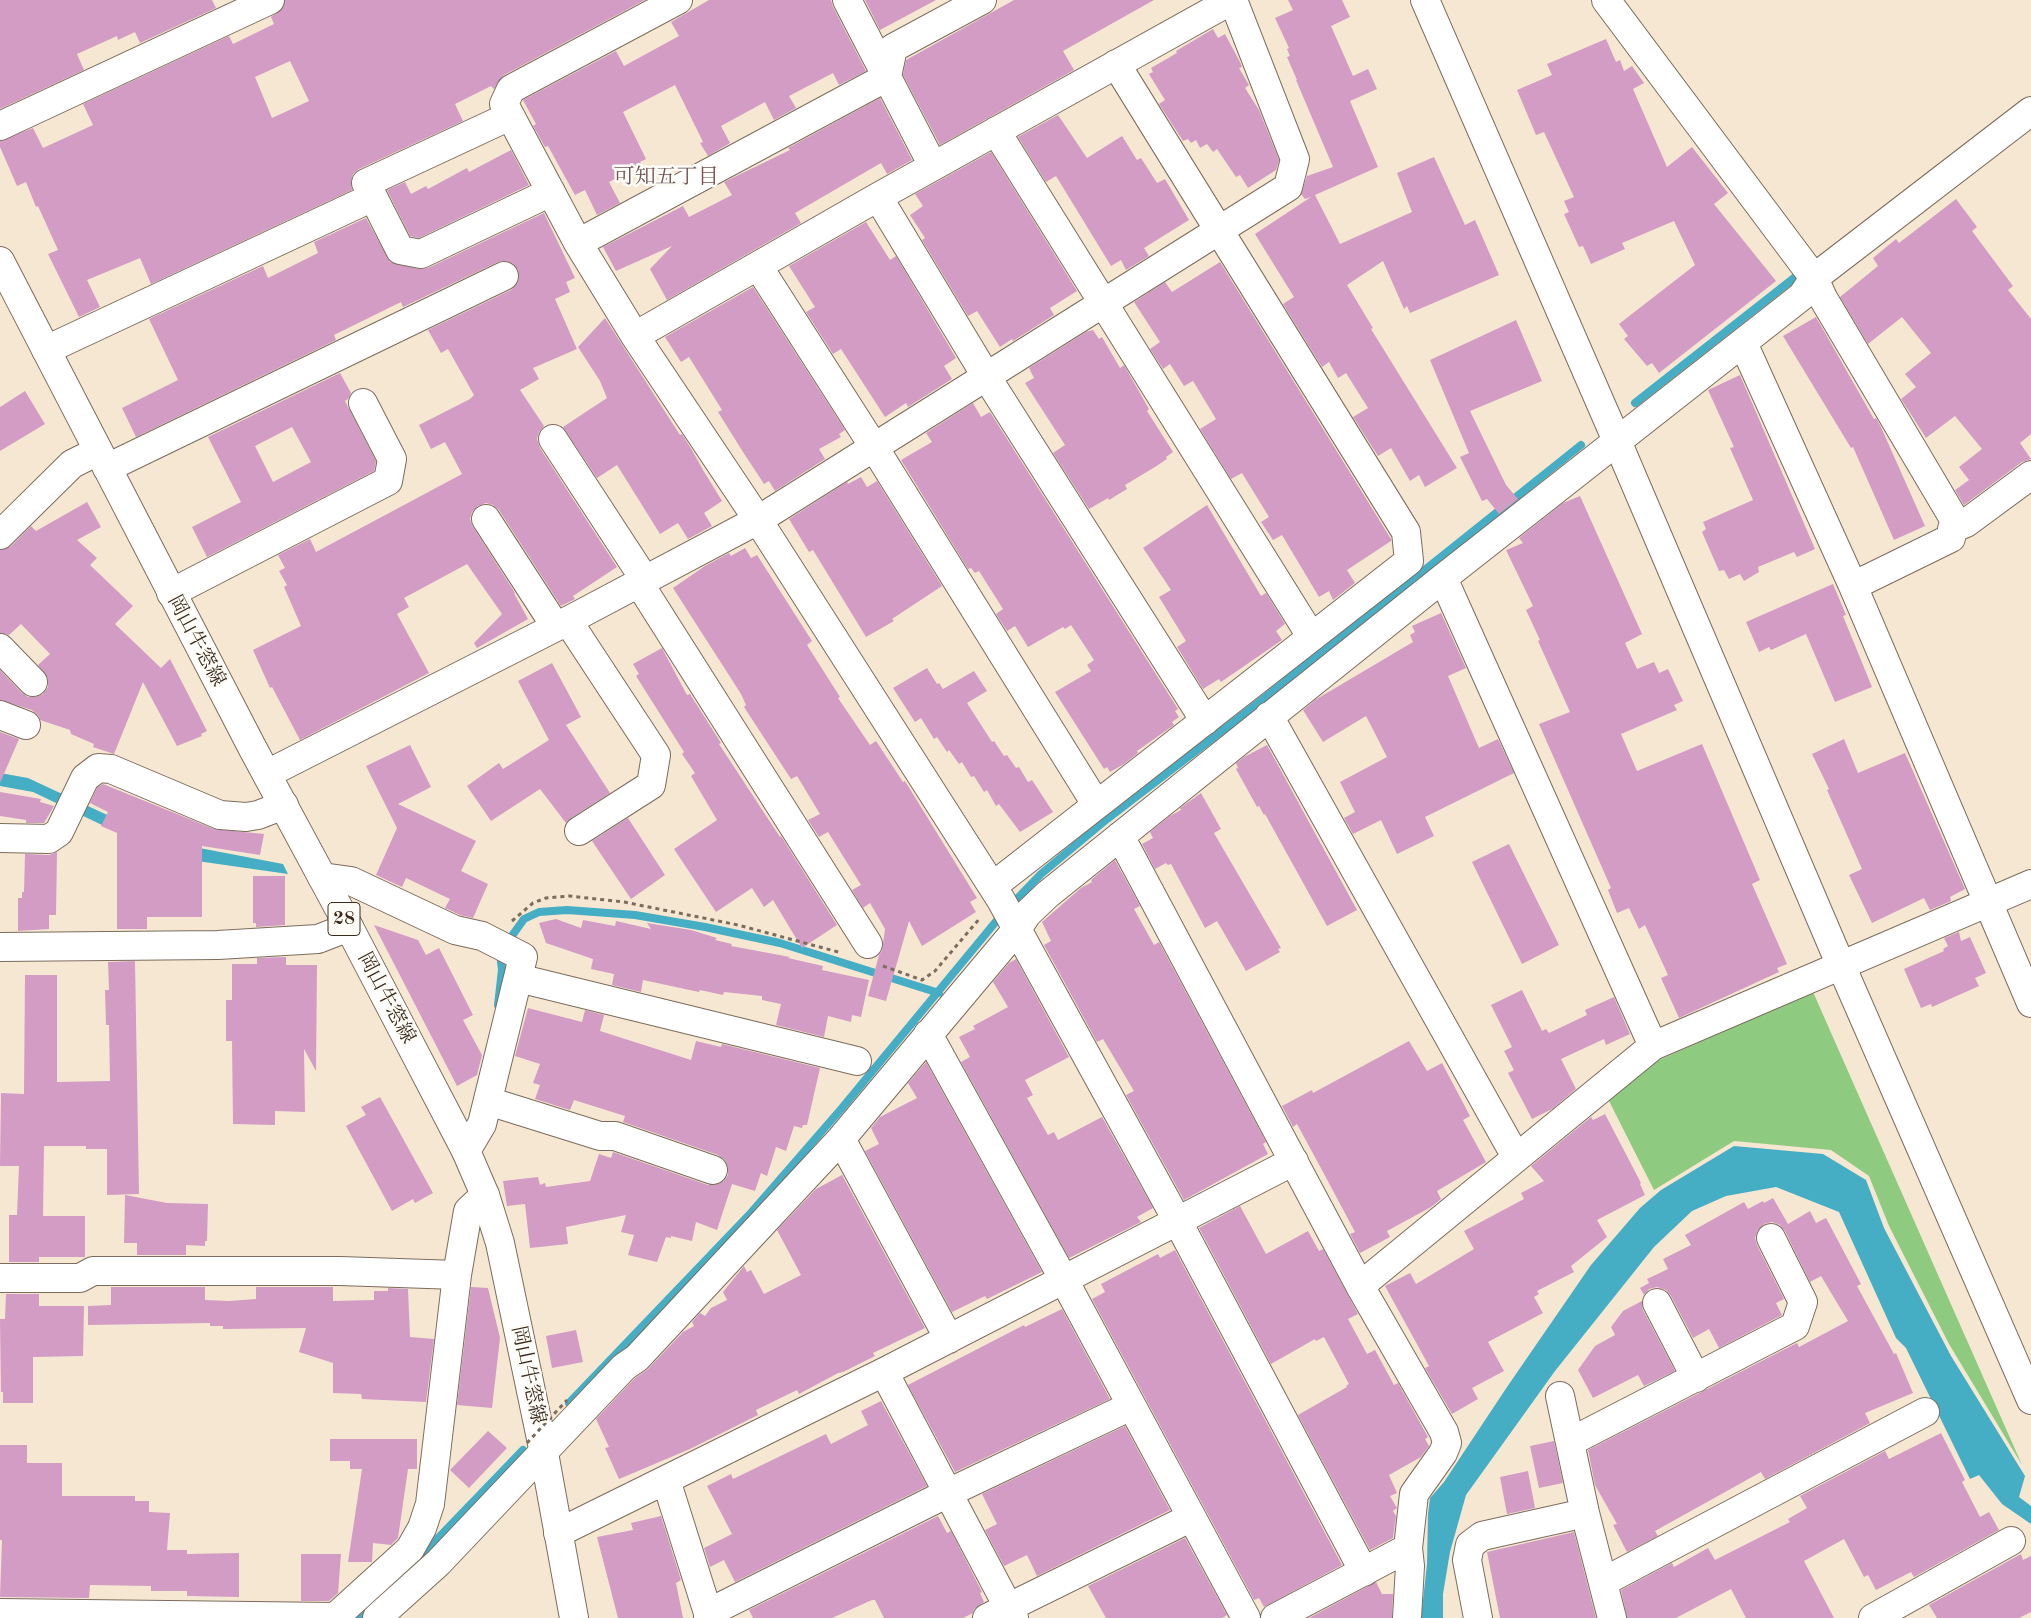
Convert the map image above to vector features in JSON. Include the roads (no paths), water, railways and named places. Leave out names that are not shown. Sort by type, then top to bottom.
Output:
[{"type":"street","points":[[0,126],[270,0]]},
{"type":"street","points":[[678,0],[511,89],[504,104],[578,243],[635,336],[758,520],[1004,905],[1178,1222],[1364,1572]]},
{"type":"street","points":[[847,0],[934,166]]},
{"type":"street","points":[[578,243],[887,76],[893,48],[982,0]]},
{"type":"street","points":[[267,774],[562,624],[758,520],[1288,187],[1294,159],[1233,0],[878,197],[635,336]]},
{"type":"street","points":[[1426,0],[1617,440],[1841,966],[2031,1400]]},
{"type":"street","points":[[1606,0],[1809,271],[1823,298],[1954,519],[1951,538],[1853,586]]},
{"type":"street","points":[[0,1613],[334,1617],[420,1559],[536,1448],[636,1358],[841,1139],[928,1034],[1004,905],[1096,804],[1409,561],[1406,532],[1116,64]]},
{"type":"street","points":[[1004,905],[1027,914],[1048,894],[1269,716],[1802,296],[1809,271],[2031,111]]},
{"type":"street","points":[[510,116],[366,183],[400,250],[421,254],[551,192]]},
{"type":"street","points":[[996,131],[1311,636]]},
{"type":"street","points":[[46,350],[373,197]]},
{"type":"street","points":[[878,197],[986,376],[1205,721]]},
{"type":"street","name":"岡山牛窓線","points":[[0,261],[171,593],[466,1150],[486,1195],[500,1243],[536,1448],[558,1533],[574,1618]]},
{"type":"street","points":[[758,266],[874,447],[1096,804]]},
{"type":"street","points":[[0,535],[72,464],[102,460],[504,276]]},
{"type":"street","points":[[1743,343],[1853,586],[2031,1003]]},
{"type":"street","points":[[171,593],[388,481],[392,459],[363,403]]},
{"type":"street","points":[[553,439],[642,582],[864,954]]},
{"type":"street","points":[[1952,529],[1966,524],[2031,475]]},
{"type":"street","points":[[486,519],[656,755],[651,785],[579,831]]},
{"type":"street","points":[[1443,578],[1653,1046]]},
{"type":"street","points":[[0,648],[33,682]]},
{"type":"street","points":[[0,715],[26,725]]},
{"type":"street","points":[[1269,716],[1516,1156]]},
{"type":"street","points":[[0,838],[49,839],[59,832],[85,778],[98,768],[111,768],[220,815],[235,818],[252,816],[284,806]]},
{"type":"street","points":[[1120,836],[1360,1286],[1444,1432],[1447,1443],[1443,1453],[1414,1494],[1408,1548],[1410,1566],[1407,1618]]},
{"type":"street","points":[[322,877],[351,881],[455,930],[482,936],[523,957],[482,1124],[466,1150]]},
{"type":"street","points":[[1360,1286],[1516,1156],[1653,1046],[2031,884]]},
{"type":"street","points":[[0,947],[218,945],[318,939],[349,927]]},
{"type":"street","points":[[518,978],[858,1061]]},
{"type":"street","points":[[928,1034],[1064,1280],[1190,1518],[1246,1618]]},
{"type":"street","points":[[488,1101],[600,1136],[615,1136],[713,1170]]},
{"type":"street","points":[[841,1139],[949,1339]]},
{"type":"street","points":[[558,1533],[884,1372],[1294,1161]]},
{"type":"street","points":[[378,1618],[420,1559],[422,1528],[430,1504],[449,1274],[468,1211],[486,1195]]},
{"type":"street","points":[[1570,1442],[1795,1326],[1802,1302],[1771,1238]]},
{"type":"street","points":[[0,1278],[80,1278],[93,1271],[330,1271],[449,1274]]},
{"type":"street","points":[[1657,1304],[1696,1378]]},
{"type":"street","points":[[884,1372],[948,1493],[1004,1615],[1190,1518]]},
{"type":"street","points":[[1560,1396],[1585,1512],[1612,1618]]},
{"type":"street","points":[[666,1480],[708,1616],[948,1493],[1131,1406]]},
{"type":"street","points":[[1603,1582],[1925,1412]]},
{"type":"street","points":[[1478,1618],[1467,1560],[1470,1545],[1482,1536],[1585,1512]]},
{"type":"street","points":[[1873,1618],[2011,1541]]},
{"type":"street","points":[[1275,1618],[1408,1548]]},
{"type":"water","points":[[0,773],[28,778],[163,841],[283,864],[288,874],[169,857],[33,792],[0,786]]},
{"type":"water","points":[[1734,1146],[1823,1154],[1866,1180],[1884,1228],[1951,1356],[2025,1476],[2019,1497],[2031,1506],[2031,1524],[2002,1504],[1979,1475],[1970,1479],[1906,1348],[1896,1338],[1839,1212],[1776,1187],[1726,1196],[1692,1211],[1654,1247],[1555,1371],[1466,1495],[1450,1552],[1443,1594],[1443,1618],[1421,1618],[1427,1564],[1430,1498],[1444,1482],[1591,1265],[1640,1208],[1661,1190]]},
{"type":"waterway","points":[[1635,403],[1803,271]]},
{"type":"waterway","points":[[1011,905],[1041,874],[1107,819],[1257,704],[1581,445]]},
{"type":"waterway","points":[[498,1005],[502,970],[500,953],[524,919],[539,912],[567,910],[635,915],[780,943],[939,993]]},
{"type":"waterway","points":[[569,1403],[749,1215],[842,1108],[1003,913]]},
{"type":"waterway","points":[[417,1560],[523,1450]]},
{"type":"waterway","points":[[356,1618],[394,1582]]},
{"type":"district","name":"可知五丁目","points":[[666,177]]}]
